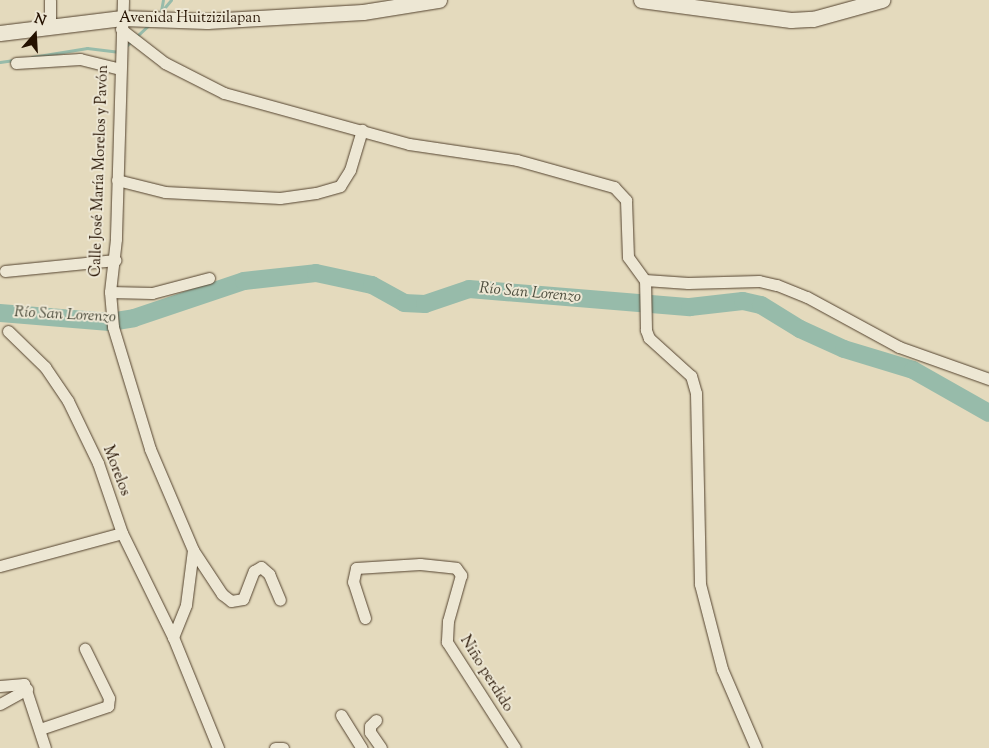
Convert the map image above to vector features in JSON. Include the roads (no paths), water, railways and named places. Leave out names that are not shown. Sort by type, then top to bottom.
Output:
[{"type":"street","points":[[50,0],[50,26]]},
{"type":"street","points":[[123,0],[124,28],[142,45],[165,63],[224,93],[409,144],[517,160],[614,187],[626,200],[628,257],[645,285],[645,305],[649,338],[690,376],[696,393],[700,584],[722,669],[756,748]]},
{"type":"street","name":"Avenida Huitzizilapan","points":[[0,33],[50,26],[124,28],[145,18],[249,20],[363,12],[439,0]]},
{"type":"street","points":[[641,0],[687,3],[791,20],[813,19],[882,0]]},
{"type":"street","name":"Calle José María Morelos y Pavón","points":[[124,28],[120,46],[115,260],[110,296],[113,327],[150,449],[193,550],[222,594],[231,601],[242,599],[254,571],[260,567],[269,574],[280,600]]},
{"type":"street","points":[[16,63],[80,59],[120,65]]},
{"type":"street","points":[[117,180],[165,192],[280,198],[316,193],[340,186],[350,170],[362,130]]},
{"type":"street","points":[[5,270],[115,260]]},
{"type":"street","points":[[110,296],[152,294],[209,278]]},
{"type":"street","points":[[645,285],[758,281],[777,285],[807,297],[899,347],[989,379]]},
{"type":"street","name":"Morelos","points":[[8,331],[45,367],[68,402],[98,463],[122,533],[173,637]]},
{"type":"street","points":[[0,566],[122,533]]},
{"type":"street","points":[[193,550],[186,604],[173,637],[218,748]]},
{"type":"street","name":"Niño perdido","points":[[365,618],[353,582],[356,568],[420,564],[450,566],[459,571],[459,584],[448,622],[447,642],[515,748]]},
{"type":"street","points":[[40,729],[108,706],[109,698],[84,649]]},
{"type":"street","points":[[0,686],[24,686]]},
{"type":"street","points":[[24,686],[45,748]]},
{"type":"street","points":[[0,704],[24,686]]},
{"type":"street","points":[[341,715],[362,748]]},
{"type":"street","points":[[376,720],[370,726],[370,732],[381,748]]},
{"type":"street","points":[[275,748],[283,748]]},
{"type":"waterway","points":[[161,11],[163,0]]},
{"type":"waterway","points":[[160,13],[171,0]]},
{"type":"waterway","points":[[124,48],[149,25]]},
{"type":"waterway","points":[[32,57],[87,48],[120,52]]},
{"type":"waterway","points":[[0,62],[14,60]]},
{"type":"waterway","name":"Río San Lorenzo","points":[[0,313],[110,322],[134,318],[244,281],[316,273],[372,285],[404,303],[425,304],[469,289],[690,307],[743,301],[761,305],[800,329],[844,349],[913,370],[989,413]]}]
